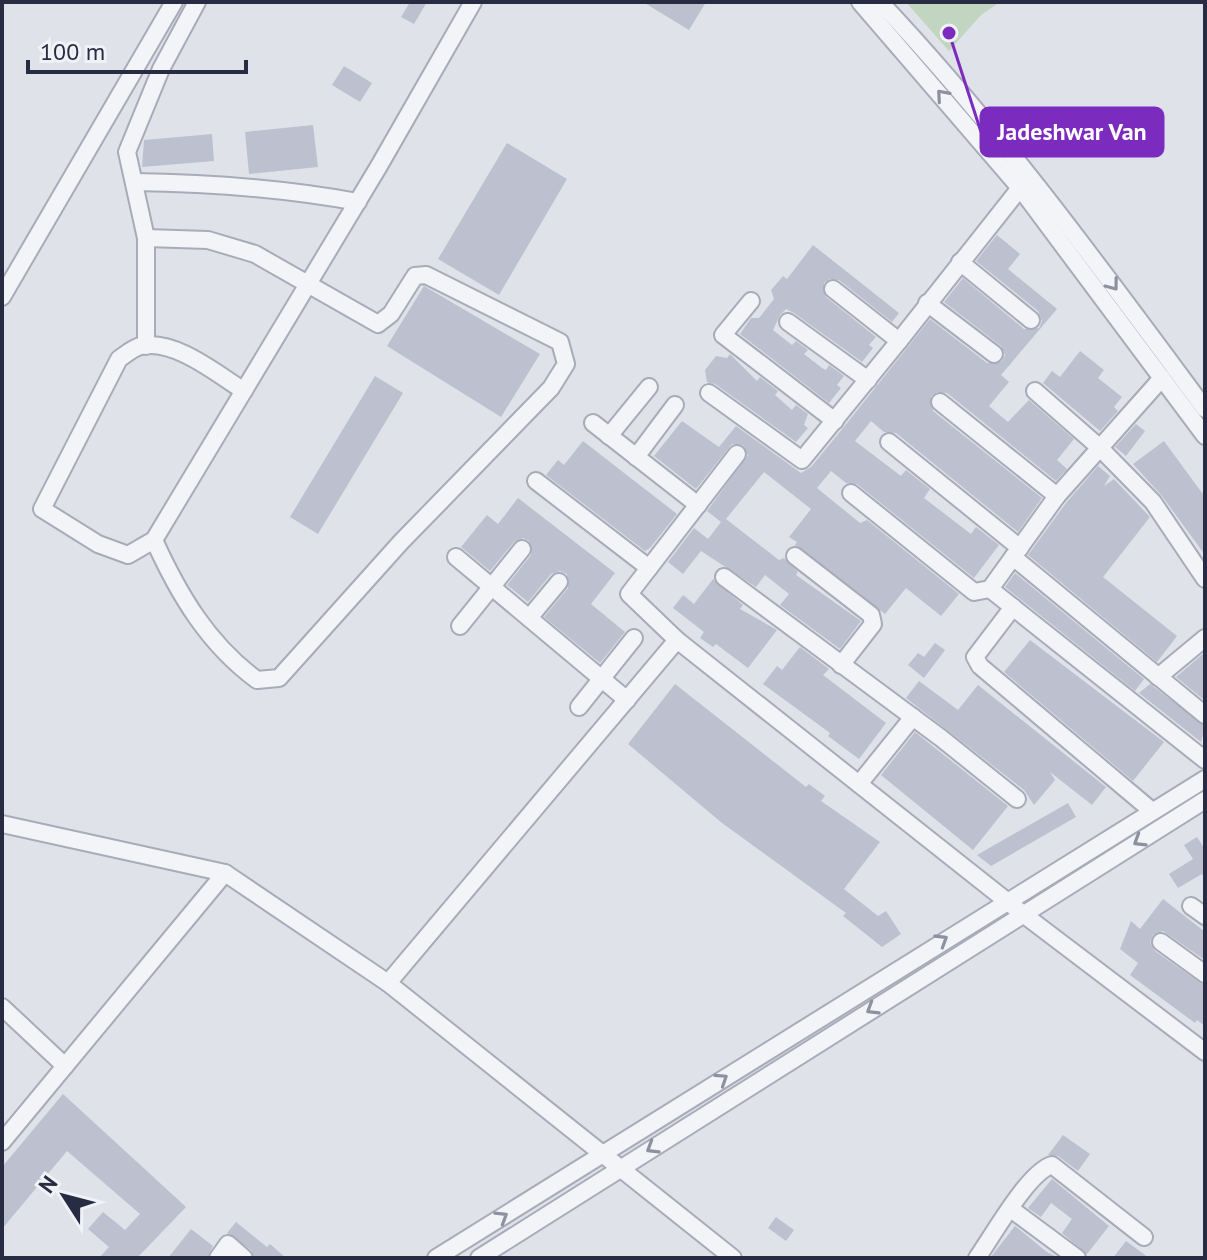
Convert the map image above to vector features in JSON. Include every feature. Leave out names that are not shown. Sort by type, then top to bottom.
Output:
[{"type":"street","points":[[2,297],[174,2]]},
{"type":"street","points":[[146,346],[146,238],[127,152],[167,57],[197,2]]},
{"type":"street","points":[[244,391],[195,361],[163,347],[140,346],[119,359],[42,509],[98,544],[128,555],[154,540],[244,391],[308,284],[358,202],[473,2]]},
{"type":"street","points":[[860,2],[1086,260],[1162,378],[1205,436]]},
{"type":"street","points":[[880,2],[944,70],[1086,260],[1205,409]]},
{"type":"street","points":[[134,182],[222,183],[289,189],[358,202]]},
{"type":"street","points":[[709,393],[802,460],[1020,188]]},
{"type":"street","points":[[146,238],[208,240],[255,254],[378,324],[391,314],[415,276],[426,275],[560,342],[566,364],[551,388],[401,542],[279,678],[257,680],[228,658],[193,613],[154,540]]},
{"type":"street","points":[[960,262],[1031,320]]},
{"type":"street","points":[[833,289],[899,341]]},
{"type":"street","points":[[751,301],[723,335],[835,421]]},
{"type":"street","points":[[927,303],[994,354]]},
{"type":"street","points":[[788,322],[868,380]]},
{"type":"street","points":[[851,493],[974,592],[990,589],[1057,496],[1162,378]]},
{"type":"street","points":[[609,436],[649,387]]},
{"type":"street","points":[[1035,391],[1099,447],[1153,502],[1205,579]]},
{"type":"street","points":[[940,402],[1057,496]]},
{"type":"street","points":[[636,457],[675,405]]},
{"type":"street","points":[[593,423],[698,505]]},
{"type":"street","points":[[889,442],[1205,715]]},
{"type":"street","points":[[737,454],[629,594],[677,640],[1023,914],[1205,1052]]},
{"type":"street","points":[[536,481],[649,568]]},
{"type":"street","points":[[460,626],[522,549]]},
{"type":"street","points":[[795,556],[871,615],[873,624],[841,665]]},
{"type":"street","points":[[456,557],[627,700]]},
{"type":"street","points":[[724,577],[913,717],[1017,799]]},
{"type":"street","points":[[529,618],[559,582]]},
{"type":"street","points":[[990,589],[1205,760]]},
{"type":"street","points":[[1013,607],[975,657],[980,666],[1152,811]]},
{"type":"street","points":[[579,707],[634,638]]},
{"type":"street","points":[[1158,677],[1205,638]]},
{"type":"street","points":[[388,983],[677,640]]},
{"type":"street","points":[[859,784],[913,717]]},
{"type":"street","points":[[436,1258],[1006,900],[1205,779]]},
{"type":"street","points":[[479,1258],[1205,800]]},
{"type":"street","points":[[2,824],[225,873],[388,983],[618,1170],[733,1258]]},
{"type":"street","points":[[2,1142],[225,873]]},
{"type":"street","points":[[1161,942],[1205,974]]},
{"type":"street","points":[[2,1007],[65,1066]]},
{"type":"street","points":[[977,1258],[1044,1167],[1052,1165],[1144,1237]]},
{"type":"street","points":[[1011,1209],[1077,1258]]},
{"type":"street","points":[[218,1258],[228,1244],[244,1258]]},
{"type":"green space","points":[[906,2],[1000,2],[981,15],[949,51]]},
{"type":"building","points":[[410,2],[427,2],[414,24],[401,17]]},
{"type":"building","points":[[643,2],[706,2],[689,30]]},
{"type":"building","points":[[344,66],[372,83],[360,102],[332,85]]},
{"type":"building","points":[[313,125],[318,167],[249,174],[245,132]]},
{"type":"building","points":[[212,134],[214,161],[142,167],[144,140]]},
{"type":"building","points":[[507,143],[567,179],[499,295],[438,259]]},
{"type":"building","points":[[997,235],[1020,254],[1008,269],[1057,309],[1001,375],[1009,382],[989,406],[1008,422],[1029,400],[1074,439],[1057,460],[1067,469],[1056,481],[947,393],[937,392],[931,396],[933,411],[1042,498],[1018,532],[896,433],[884,432],[871,421],[855,441],[901,476],[906,470],[930,489],[924,498],[971,534],[976,527],[999,545],[974,578],[857,484],[846,483],[831,471],[817,488],[860,523],[867,520],[959,594],[941,616],[906,588],[885,614],[795,545],[797,542],[789,537],[811,509],[764,472],[726,519],[779,560],[784,558],[798,572],[796,575],[861,621],[840,649],[780,605],[789,594],[765,575],[756,587],[701,551],[683,574],[668,562],[694,528],[708,539],[721,522],[707,511],[748,455],[743,445],[732,444],[696,489],[654,456],[682,421],[719,447],[736,426],[801,473],[811,467],[930,319],[987,363],[1002,361],[1005,355],[1001,346],[944,302],[963,278],[1024,329],[1039,328],[1042,321],[1038,311],[976,261]]},
{"type":"building","points":[[813,245],[899,313],[892,322],[839,280],[830,279],[824,283],[826,297],[876,337],[869,345],[873,348],[862,362],[794,313],[786,309],[780,315],[773,330],[792,345],[796,341],[808,350],[804,354],[822,368],[826,370],[829,365],[844,376],[837,385],[841,388],[829,403],[740,334],[751,318],[759,318],[774,299],[771,290],[783,276],[787,279]]},
{"type":"building","points":[[424,286],[540,354],[501,417],[387,346]]},
{"type":"building","points":[[1080,351],[1104,370],[1098,378],[1122,397],[1114,407],[1118,411],[1100,431],[1043,383],[1052,371],[1060,377]]},
{"type":"building","points":[[730,354],[757,381],[760,377],[778,391],[775,395],[792,410],[796,405],[808,414],[804,425],[808,428],[796,442],[715,384],[707,382],[705,370],[716,356],[727,358]]},
{"type":"building","points":[[375,376],[403,393],[318,534],[290,517]]},
{"type":"building","points":[[1136,424],[1145,431],[1126,456],[1115,447]]},
{"type":"building","points":[[583,441],[677,514],[645,551],[546,475],[558,460],[564,465]]},
{"type":"building","points":[[1164,441],[1205,497],[1205,555],[1162,496],[1133,464]]},
{"type":"building","points":[[1098,466],[1110,476],[1104,486],[1114,479],[1150,517],[1103,577],[1177,636],[1157,662],[1028,555]]},
{"type":"building","points":[[518,498],[615,573],[591,604],[625,632],[600,663],[544,617],[568,588],[567,574],[560,571],[551,574],[528,602],[507,585],[531,555],[529,541],[523,538],[514,542],[490,571],[461,547],[487,515],[498,524]]},
{"type":"building","points":[[1015,573],[1144,679],[1135,691],[1005,587]]},
{"type":"building","points":[[713,579],[743,605],[740,609],[777,630],[748,668],[716,644],[713,647],[700,638],[704,632],[673,608],[683,595],[694,604]]},
{"type":"building","points":[[1030,640],[1164,742],[1133,781],[1004,672]]},
{"type":"building","points":[[935,643],[945,650],[924,678],[908,665],[918,653],[924,657]]},
{"type":"building","points":[[800,647],[829,669],[823,675],[886,723],[859,759],[828,736],[830,733],[763,684],[777,666],[782,670]]},
{"type":"building","points":[[1205,652],[1205,697],[1203,699],[1176,677]]},
{"type":"building","points":[[919,681],[958,710],[978,685],[1106,787],[1092,805],[1050,772],[1055,780],[1034,805],[1024,790],[906,698]]},
{"type":"building","points":[[675,684],[806,787],[809,784],[825,796],[821,801],[880,842],[844,889],[878,916],[886,911],[901,934],[882,947],[843,916],[846,913],[722,823],[628,744]]},
{"type":"building","points":[[1150,684],[1205,726],[1201,742],[1139,693]]},
{"type":"building","points":[[915,732],[1008,806],[973,850],[881,775]]},
{"type":"building","points":[[1068,803],[1076,817],[991,866],[977,855]]},
{"type":"building","points":[[1197,837],[1205,849],[1205,878],[1202,874],[1178,888],[1169,874],[1193,859],[1184,845]]},
{"type":"building","points":[[1163,899],[1205,932],[1205,960],[1163,931],[1153,935],[1150,942],[1155,951],[1205,986],[1205,1026],[1197,1020],[1195,1023],[1130,975],[1138,963],[1120,949],[1131,921],[1140,929]]},
{"type":"building","points":[[63,1094],[186,1207],[137,1258],[99,1258],[109,1247],[88,1229],[103,1212],[125,1230],[140,1214],[67,1151],[2,1229],[2,1167]]},
{"type":"building","points":[[1063,1135],[1090,1154],[1078,1171],[1058,1156],[1048,1155]]},
{"type":"building","points":[[1052,1179],[1109,1226],[1087,1254],[1062,1233],[1072,1219],[1051,1203],[1041,1217],[1028,1208]]},
{"type":"building","points":[[776,1217],[794,1230],[786,1241],[768,1228]]},
{"type":"building","points":[[236,1222],[286,1258],[255,1258],[251,1250],[227,1233]]},
{"type":"building","points":[[1015,1226],[1047,1252],[1059,1258],[990,1258]]},
{"type":"building","points":[[191,1229],[213,1246],[207,1258],[168,1258]]},
{"type":"building","points":[[1126,1241],[1149,1258],[1113,1258]]},
{"type":"place","name":"Jadeshwar Van","points":[[949,33]]}]
